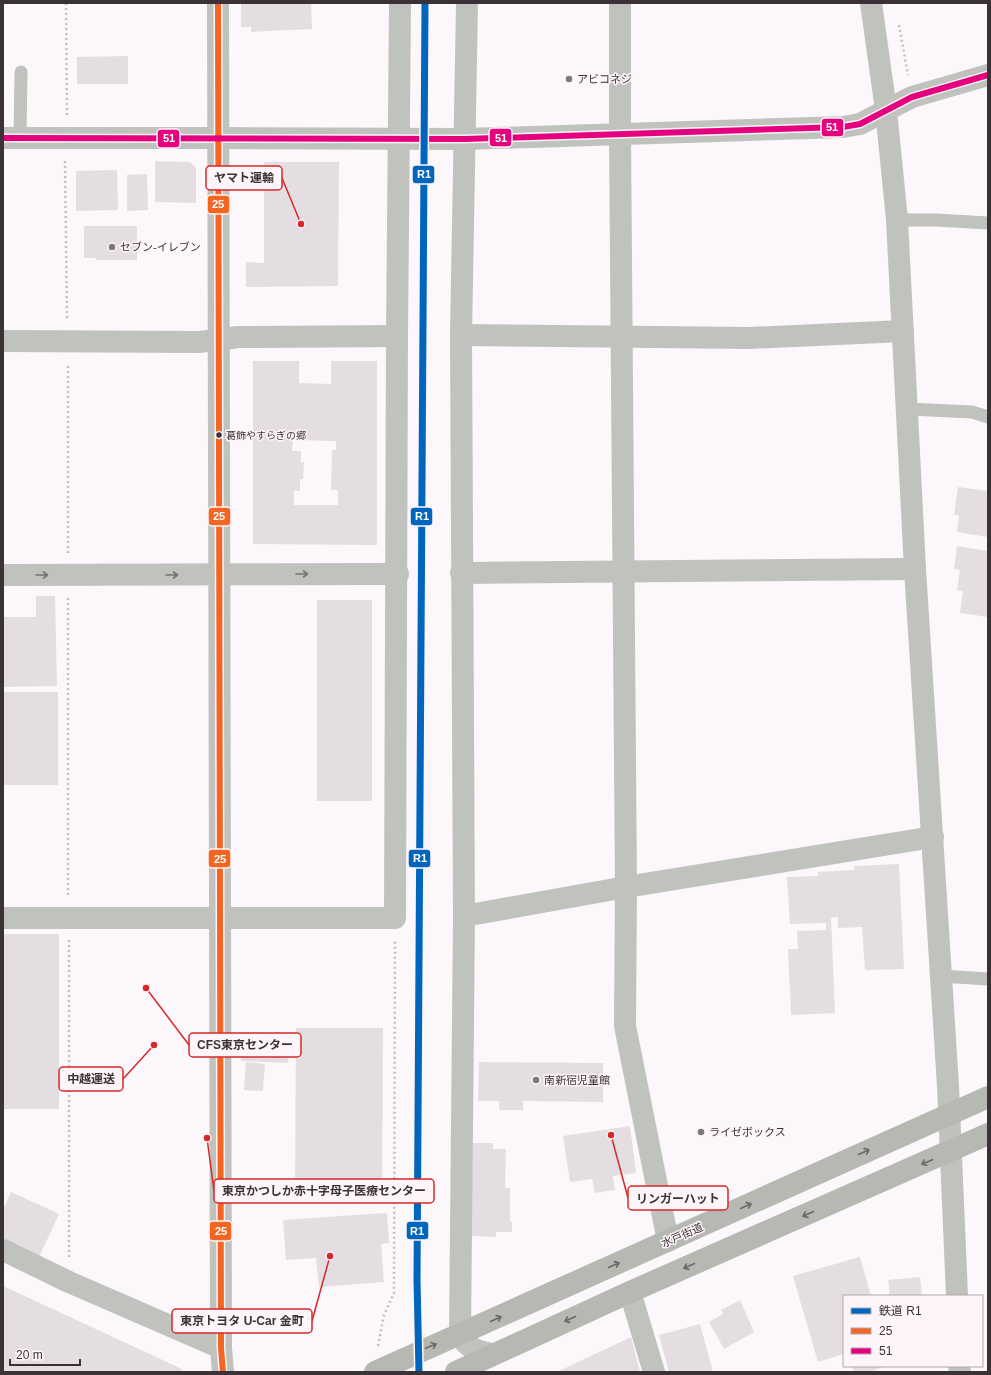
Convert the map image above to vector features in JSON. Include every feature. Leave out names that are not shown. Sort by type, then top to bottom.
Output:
[{"type":"highway","name":"水戸街道","points":[[376,1362],[460,1335],[988,1097]]},
{"type":"highway","points":[[461,1371],[492,1354],[951,1152],[988,1134]]},
{"type":"street","points":[[218,3],[221,1348],[223,1372]]},
{"type":"street","points":[[3,918],[395,918],[400,3]]},
{"type":"street","points":[[467,3],[461,335],[461,573],[464,916],[460,1335],[465,1344],[477,1351],[492,1354]]},
{"type":"street","points":[[620,3],[621,337],[626,887],[625,1026],[668,1241]]},
{"type":"street","points":[[871,3],[886,110],[897,220],[908,409],[915,569],[950,1115],[957,1295]]},
{"type":"street","points":[[12,138],[465,139],[843,127],[860,124],[912,97],[988,75]]},
{"type":"street","points":[[461,335],[749,338],[903,331]]},
{"type":"street","points":[[3,341],[198,342],[238,337],[397,336]]},
{"type":"street","points":[[461,573],[915,569]]},
{"type":"street","points":[[3,575],[398,574]]},
{"type":"street","points":[[464,916],[626,887],[933,837]]},
{"type":"street","points":[[3,1250],[69,1282],[221,1348]]},
{"type":"street","points":[[630,1292],[654,1372]]},
{"type":"lane","points":[[12,138],[21,72]]},
{"type":"lane","points":[[897,220],[936,220],[988,223]]},
{"type":"lane","points":[[908,409],[972,412],[988,417]]},
{"type":"lane","points":[[941,976],[988,979]]},
{"type":"lane","points":[[460,1335],[461,1371]]},
{"type":"path","points":[[66,3],[67,117]]},
{"type":"path","points":[[898,19],[912,97]]},
{"type":"path","points":[[65,158],[67,323]]},
{"type":"path","points":[[68,362],[69,1282]]},
{"type":"path","points":[[376,1362],[384,1315],[394,1293],[395,918]]},
{"type":"building","points":[[241,3],[311,3],[312,29],[251,32],[251,27],[241,27]]},
{"type":"building","points":[[128,56],[128,84],[77,84],[77,57]]},
{"type":"building","points":[[155,161],[190,162],[196,168],[196,203],[155,202]]},
{"type":"building","points":[[264,162],[339,162],[338,286],[246,287],[246,262],[264,263]]},
{"type":"building","points":[[117,170],[118,210],[76,211],[76,171]]},
{"type":"building","points":[[147,174],[148,210],[127,211],[127,175]]},
{"type":"building","points":[[84,226],[137,226],[137,260],[96,260],[96,258],[84,258]]},
{"type":"building","points":[[253,361],[299,361],[299,383],[331,384],[331,361],[377,361],[377,545],[253,544]],"holes":[[[293,440],[336,441],[336,450],[332,450],[331,490],[338,490],[338,505],[294,505],[294,491],[300,491],[300,479],[303,479],[304,462],[301,462],[301,451],[292,451]]]},
{"type":"building","points":[[958,487],[988,491],[988,537],[957,532],[959,515],[954,515]]},
{"type":"building","points":[[957,546],[988,551],[988,617],[960,613],[963,591],[957,590],[960,570],[954,569]]},
{"type":"building","points":[[36,596],[55,596],[57,686],[3,687],[3,617],[36,617]]},
{"type":"building","points":[[317,600],[372,600],[372,801],[317,801]]},
{"type":"building","points":[[3,692],[58,692],[58,785],[3,785]]},
{"type":"building","points":[[899,864],[904,969],[865,970],[862,927],[838,928],[838,917],[831,918],[835,1013],[791,1015],[788,949],[798,949],[797,931],[826,930],[826,923],[790,924],[787,877],[818,876],[818,872],[855,870],[854,866]]},
{"type":"building","points":[[3,934],[59,934],[59,1109],[3,1109]]},
{"type":"building","points":[[296,1028],[383,1028],[382,1196],[295,1195]]},
{"type":"building","points":[[242,1032],[289,1034],[288,1063],[241,1061]]},
{"type":"building","points":[[246,1062],[265,1064],[263,1091],[244,1090]]},
{"type":"building","points":[[479,1062],[603,1063],[603,1102],[523,1101],[523,1110],[499,1110],[499,1101],[478,1101]]},
{"type":"building","points":[[630,1126],[636,1173],[613,1176],[615,1190],[595,1193],[592,1179],[570,1182],[563,1136]]},
{"type":"building","points":[[472,1143],[493,1143],[493,1149],[506,1149],[505,1188],[510,1188],[510,1222],[512,1222],[512,1232],[496,1232],[496,1237],[471,1236]]},
{"type":"building","points":[[11,1192],[59,1214],[39,1257],[3,1240],[3,1210]]},
{"type":"building","points":[[387,1213],[389,1243],[381,1244],[384,1282],[319,1287],[316,1258],[286,1260],[283,1220]]},
{"type":"building","points":[[860,1257],[871,1295],[843,1295],[843,1354],[818,1362],[793,1276]]},
{"type":"building","points":[[920,1277],[922,1295],[890,1295],[888,1280]]},
{"type":"building","points":[[3,1286],[182,1369],[180,1372],[3,1372]]},
{"type":"building","points":[[740,1300],[754,1332],[724,1349],[709,1322],[723,1314],[721,1310]]},
{"type":"building","points":[[700,1324],[713,1372],[669,1372],[659,1335]]},
{"type":"building","points":[[631,1337],[640,1372],[557,1372]]},
{"type":"building","points":[[852,1367],[885,1367],[868,1372],[854,1372]]},
{"type":"rail line","name":"R1","points":[[419,1372],[417,1280],[425,3]]},
{"type":"transit line","name":"25","points":[[218,3],[221,1348],[223,1372]]},
{"type":"transit line","name":"51","points":[[3,138],[465,139],[843,127],[860,124],[912,97],[988,75]]},
{"type":"place","name":"アビコネジ","points":[[569,79]]},
{"type":"place","name":"ヤマト運輸","points":[[301,224]]},
{"type":"place","name":"セブン-イレブン","points":[[112,247]]},
{"type":"place","name":"葛飾やすらぎの郷","points":[[219,435]]},
{"type":"place","name":"CFS東京センター","points":[[146,988]]},
{"type":"place","name":"中越運送","points":[[154,1045]]},
{"type":"place","name":"南新宿児童館","points":[[536,1080]]},
{"type":"place","name":"ライゼボックス","points":[[701,1132]]},
{"type":"place","name":"リンガーハット","points":[[611,1135]]},
{"type":"place","name":"東京かつしか赤十字母子医療センター","points":[[207,1138]]},
{"type":"place","name":"東京トヨタ U-Car 金町","points":[[330,1256]]}]
